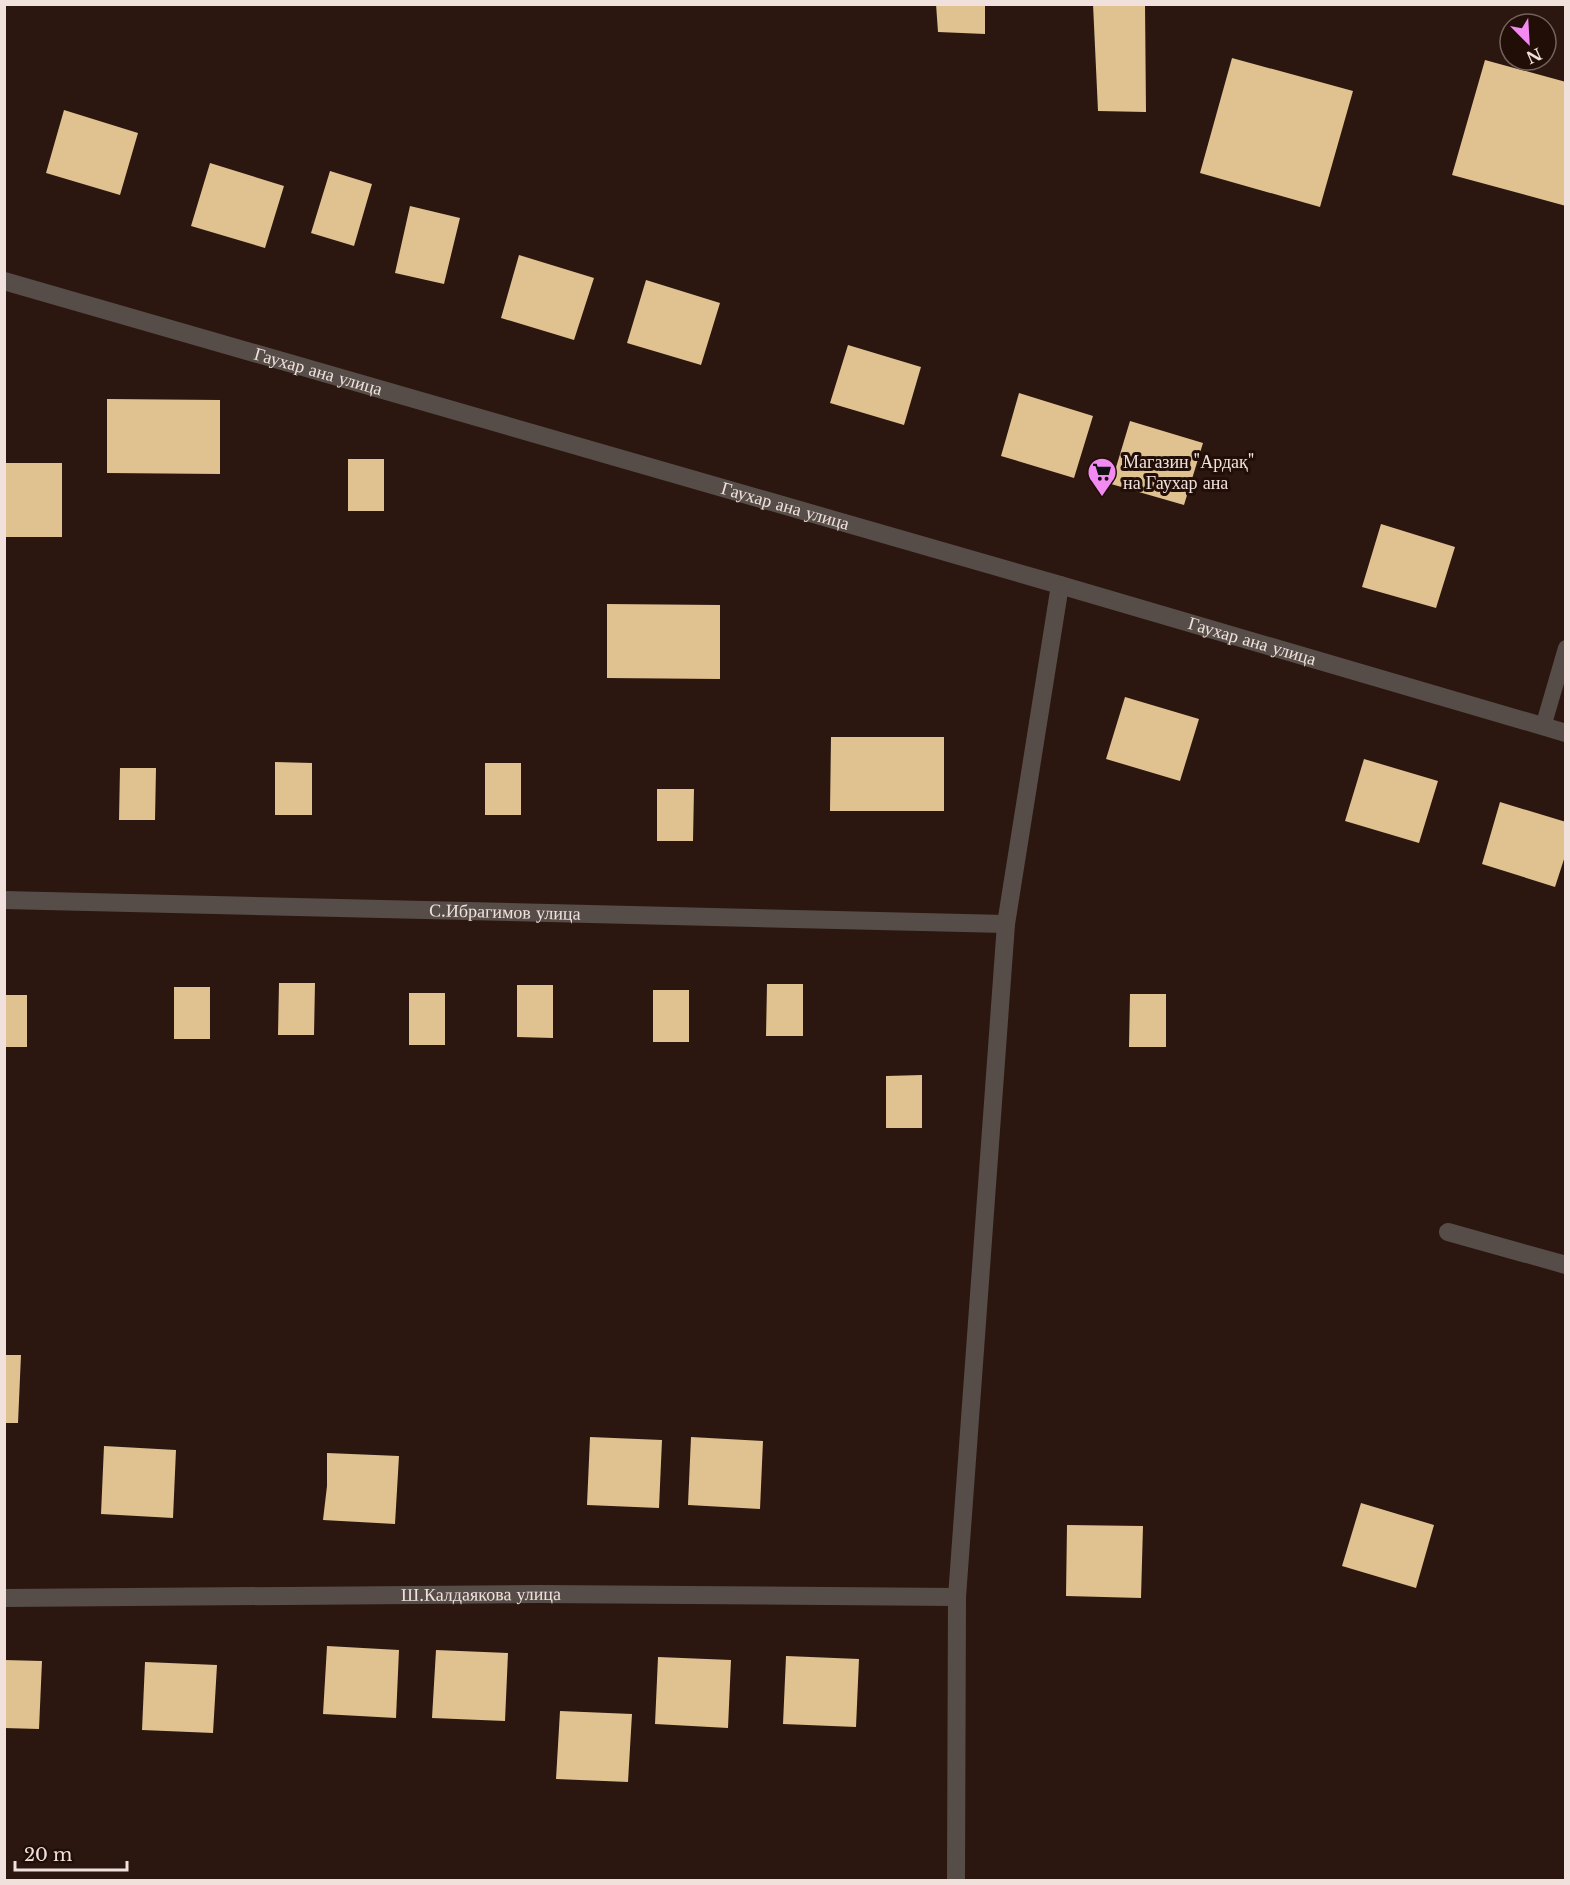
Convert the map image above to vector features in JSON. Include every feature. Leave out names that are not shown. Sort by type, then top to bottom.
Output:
[{"type":"street","name":"Гаухар ана улица","points":[[4,281],[1566,733]]},
{"type":"street","points":[[956,1881],[957,1597],[1006,924],[1060,585]]},
{"type":"street","name":"С.Ибрагимов улица","points":[[4,900],[1006,924]]},
{"type":"street","points":[[1448,1233],[1566,1264]]},
{"type":"street","name":"Ш.Калдаякова улица","points":[[4,1598],[526,1594],[957,1597]]},
{"type":"lane","points":[[1543,727],[1566,648]]},
{"type":"building","points":[[936,4],[985,4],[985,34],[938,32]]},
{"type":"building","points":[[1093,4],[1145,4],[1146,112],[1098,111]]},
{"type":"building","points":[[1232,58],[1353,91],[1320,207],[1200,173]]},
{"type":"building","points":[[1485,60],[1498,64],[1498,72],[1529,72],[1566,82],[1566,206],[1452,175]]},
{"type":"building","points":[[64,110],[138,133],[120,195],[46,173]]},
{"type":"building","points":[[210,163],[284,186],[265,248],[191,226]]},
{"type":"building","points":[[330,171],[372,184],[354,246],[311,233]]},
{"type":"building","points":[[410,206],[460,218],[444,284],[395,273]]},
{"type":"building","points":[[519,255],[594,278],[574,340],[501,318]]},
{"type":"building","points":[[646,280],[720,303],[701,365],[627,343]]},
{"type":"building","points":[[848,345],[921,367],[904,425],[830,403]]},
{"type":"building","points":[[1019,393],[1093,416],[1074,478],[1001,456]]},
{"type":"building","points":[[107,399],[220,400],[220,474],[107,473]]},
{"type":"building","points":[[1130,421],[1203,443],[1184,505],[1111,484]]},
{"type":"building","points":[[348,459],[384,459],[384,511],[348,511]]},
{"type":"building","points":[[5,463],[62,463],[62,537],[5,537]]},
{"type":"building","points":[[1381,524],[1455,547],[1436,608],[1362,587]]},
{"type":"building","points":[[607,604],[720,605],[720,679],[607,678]]},
{"type":"building","points":[[1125,697],[1199,719],[1180,781],[1106,759]]},
{"type":"building","points":[[831,737],[944,737],[944,811],[830,811]]},
{"type":"building","points":[[1364,759],[1438,781],[1419,843],[1345,821]]},
{"type":"building","points":[[275,762],[312,763],[312,815],[275,815]]},
{"type":"building","points":[[485,763],[521,763],[521,815],[485,815]]},
{"type":"building","points":[[120,768],[156,768],[155,820],[119,820]]},
{"type":"building","points":[[657,789],[694,789],[693,841],[657,841]]},
{"type":"building","points":[[1500,802],[1566,822],[1566,853],[1555,887],[1482,864]]},
{"type":"building","points":[[279,983],[315,983],[314,1035],[278,1035]]},
{"type":"building","points":[[767,984],[803,984],[803,1036],[766,1036]]},
{"type":"building","points":[[517,985],[553,985],[553,1038],[517,1037]]},
{"type":"building","points":[[174,987],[210,987],[210,1039],[174,1039]]},
{"type":"building","points":[[653,990],[689,990],[689,1042],[653,1042]]},
{"type":"building","points":[[409,993],[445,993],[445,1045],[409,1045]]},
{"type":"building","points":[[1130,994],[1166,994],[1166,1047],[1129,1047]]},
{"type":"building","points":[[4,995],[27,995],[27,1047],[4,1047]]},
{"type":"building","points":[[922,1075],[922,1128],[886,1128],[886,1076]]},
{"type":"building","points":[[4,1355],[21,1355],[18,1423],[4,1423]]},
{"type":"building","points":[[590,1437],[662,1440],[659,1508],[587,1505]]},
{"type":"building","points":[[691,1437],[763,1441],[760,1509],[688,1505]]},
{"type":"building","points":[[104,1446],[176,1450],[173,1518],[101,1514]]},
{"type":"building","points":[[327,1453],[399,1456],[395,1524],[323,1520],[327,1486]]},
{"type":"building","points":[[1361,1503],[1434,1525],[1416,1588],[1342,1566]]},
{"type":"building","points":[[1067,1525],[1143,1526],[1141,1598],[1066,1596]]},
{"type":"building","points":[[327,1646],[399,1650],[396,1718],[323,1714]]},
{"type":"building","points":[[436,1650],[508,1653],[505,1721],[432,1718]]},
{"type":"building","points":[[786,1656],[859,1659],[856,1727],[783,1724]]},
{"type":"building","points":[[658,1657],[731,1660],[728,1728],[655,1724]]},
{"type":"building","points":[[4,1660],[42,1661],[39,1729],[4,1728]]},
{"type":"building","points":[[145,1662],[217,1665],[213,1733],[142,1730]]},
{"type":"building","points":[[560,1711],[632,1714],[628,1782],[556,1779]]},
{"type":"place","name":"Магазин \"Ардақ\" на Гаухар ана","points":[[1102,498]]}]
